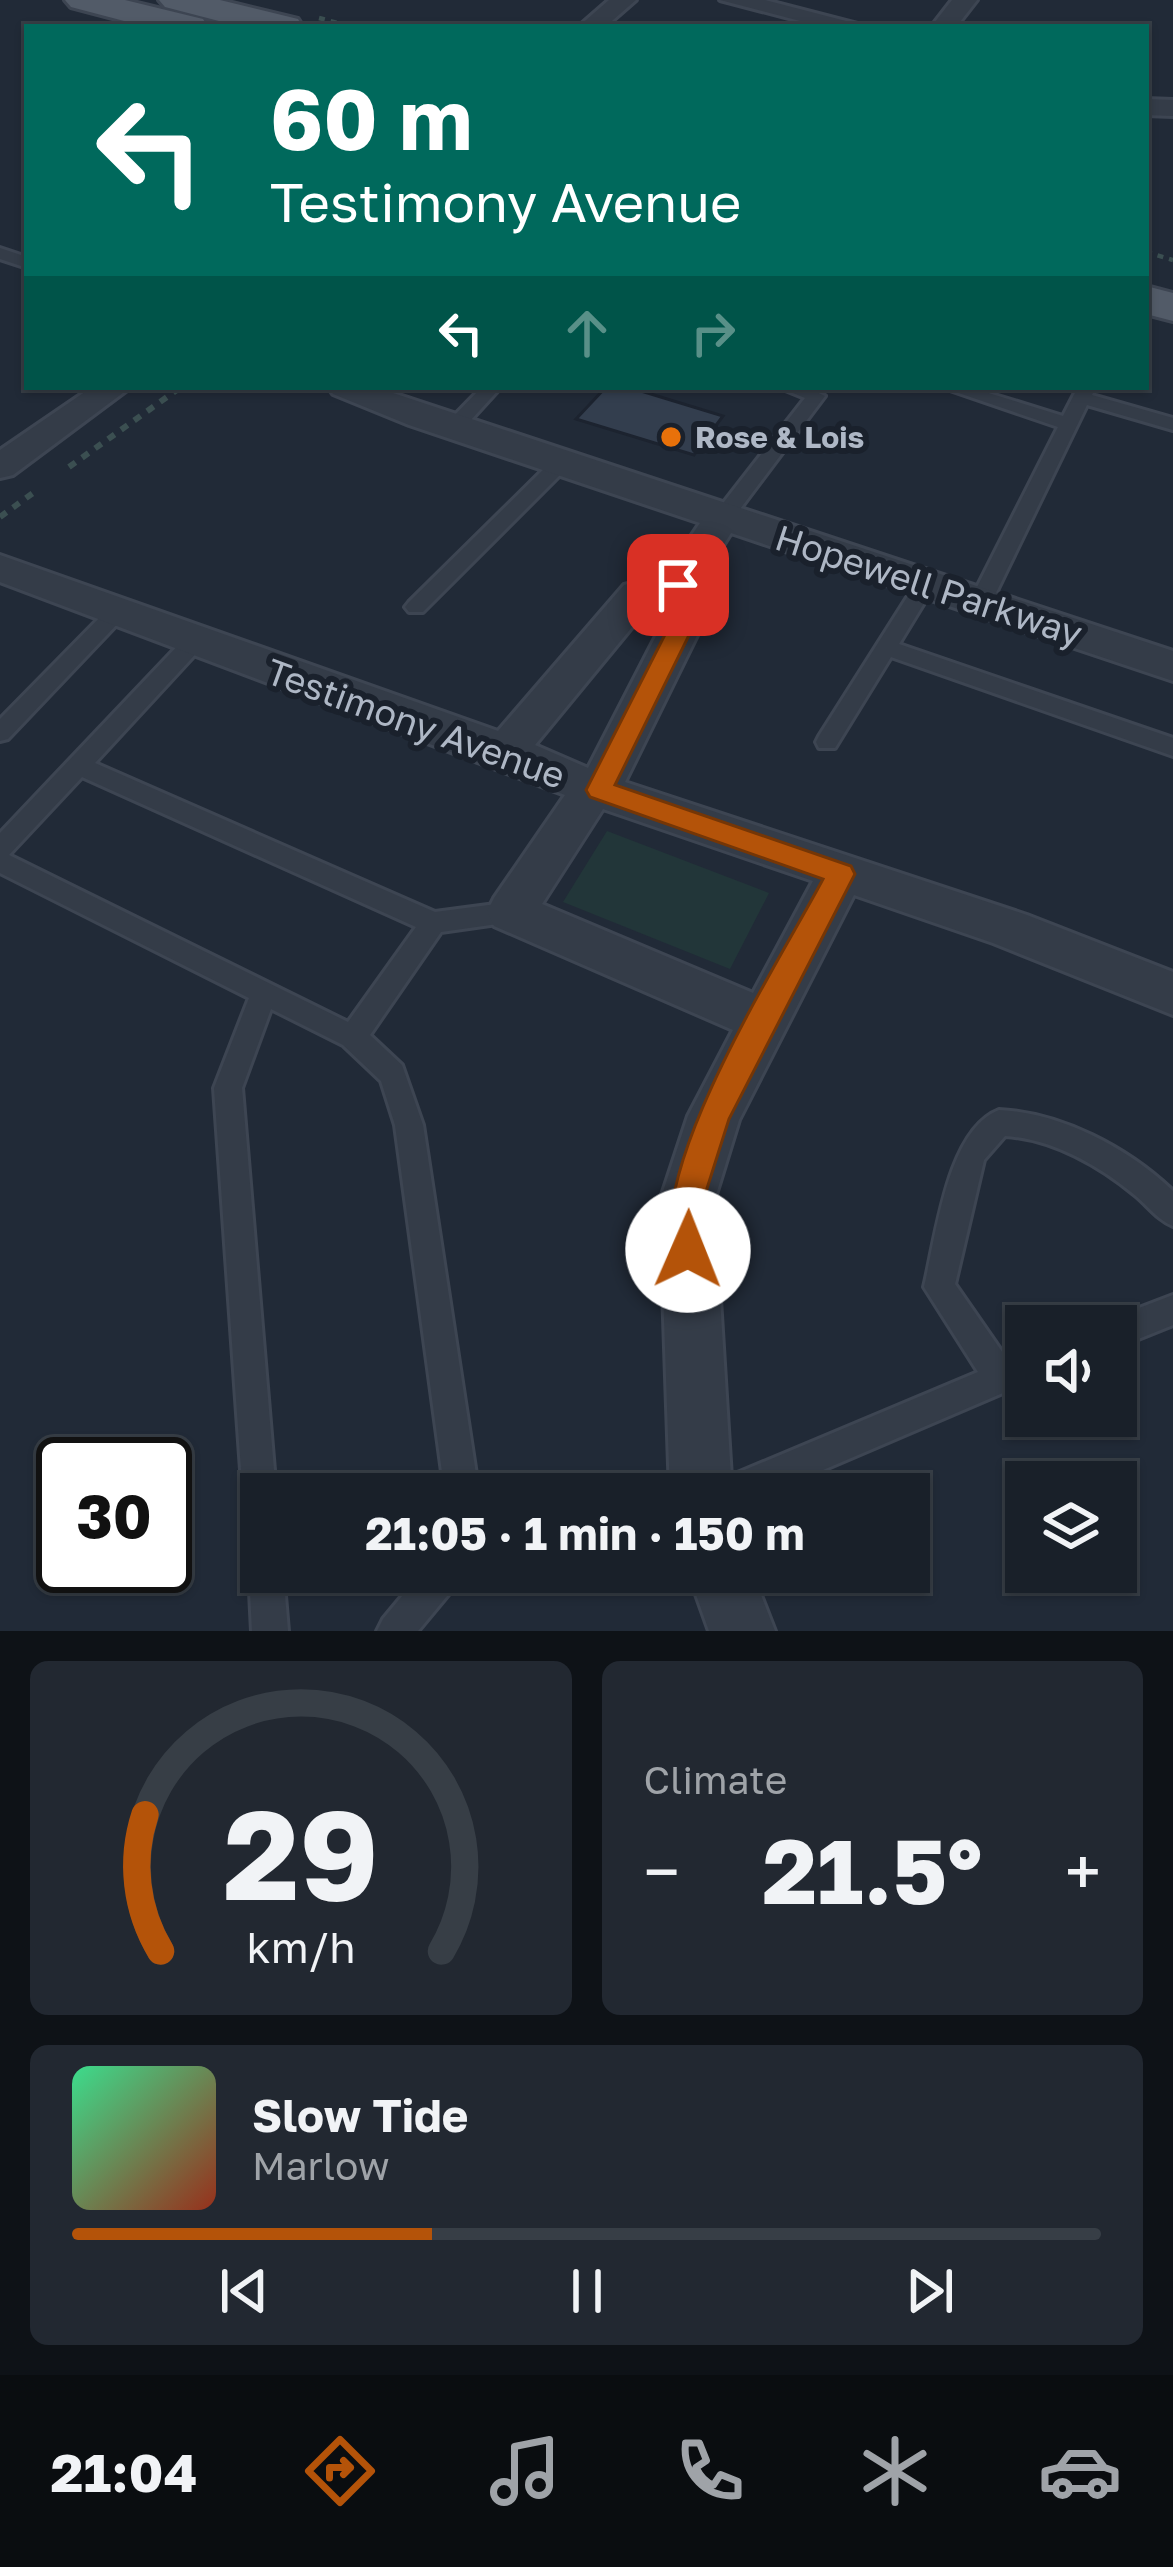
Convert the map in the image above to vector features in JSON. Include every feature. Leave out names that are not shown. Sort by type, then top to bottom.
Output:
[{"type":"main road","points":[[83,0],[178,24]]},
{"type":"main road","points":[[177,0],[274,24]]},
{"type":"street","points":[[594,24],[624,0]]},
{"type":"street","points":[[732,0],[843,24]]},
{"type":"street","points":[[945,24],[965,0]]},
{"type":"street","points":[[0,467],[110,390]]},
{"type":"street","name":"Hopewell Parkway","points":[[352,390],[560,464],[1173,665]]},
{"type":"street","points":[[506,751],[638,594],[678,585],[724,516]]},
{"type":"street","name":"Testimony Avenue","points":[[0,568],[194,642],[506,751],[596,789],[1010,929],[1173,994]]},
{"type":"street","points":[[678,585],[690,609],[596,789],[511,912],[766,1021]]},
{"type":"street","points":[[700,1473],[687,1201],[714,1116],[841,874]]},
{"type":"street","points":[[728,1593],[742,1631]]},
{"type":"lane","points":[[453,428],[489,390]]},
{"type":"lane","points":[[960,390],[1069,424]]},
{"type":"lane","points":[[724,516],[819,391]]},
{"type":"lane","points":[[980,602],[1084,393],[1173,424]]},
{"type":"lane","points":[[416,607],[560,464]]},
{"type":"lane","points":[[826,742],[925,585]]},
{"type":"lane","points":[[0,733],[116,613]]},
{"type":"lane","points":[[0,849],[194,642]]},
{"type":"lane","points":[[886,647],[1173,747]]},
{"type":"lane","points":[[78,765],[433,923],[511,912]]},
{"type":"lane","points":[[0,862],[353,1036],[392,1074],[409,1125],[459,1473]]},
{"type":"lane","points":[[353,1036],[433,923]]},
{"type":"lane","points":[[258,1473],[228,1088],[264,992]]},
{"type":"lane","points":[[1005,1363],[939,1287],[971,1154],[999,1123],[1025,1121],[1104,1158],[1162,1198],[1173,1212]]},
{"type":"lane","points":[[1137,1324],[1173,1310]]},
{"type":"lane","points":[[777,1473],[1005,1375]]},
{"type":"lane","points":[[267,1593],[270,1631]]},
{"type":"lane","points":[[395,1631],[427,1593]]},
{"type":"path","points":[[54,478],[177,390]]},
{"type":"path","points":[[0,517],[36,491]]},
{"type":"green space","points":[[607,831],[769,893],[730,969],[563,902]]},
{"type":"building","name":"Rose & Lois","points":[[603,390],[638,390],[723,416],[694,455],[576,419]]},
{"type":"place","name":"Rose & Lois","points":[[671,437]]},
{"type":"route","points":[[678,585],[690,609],[599,790],[841,874],[714,1116],[687,1201],[688,1250]]}]
